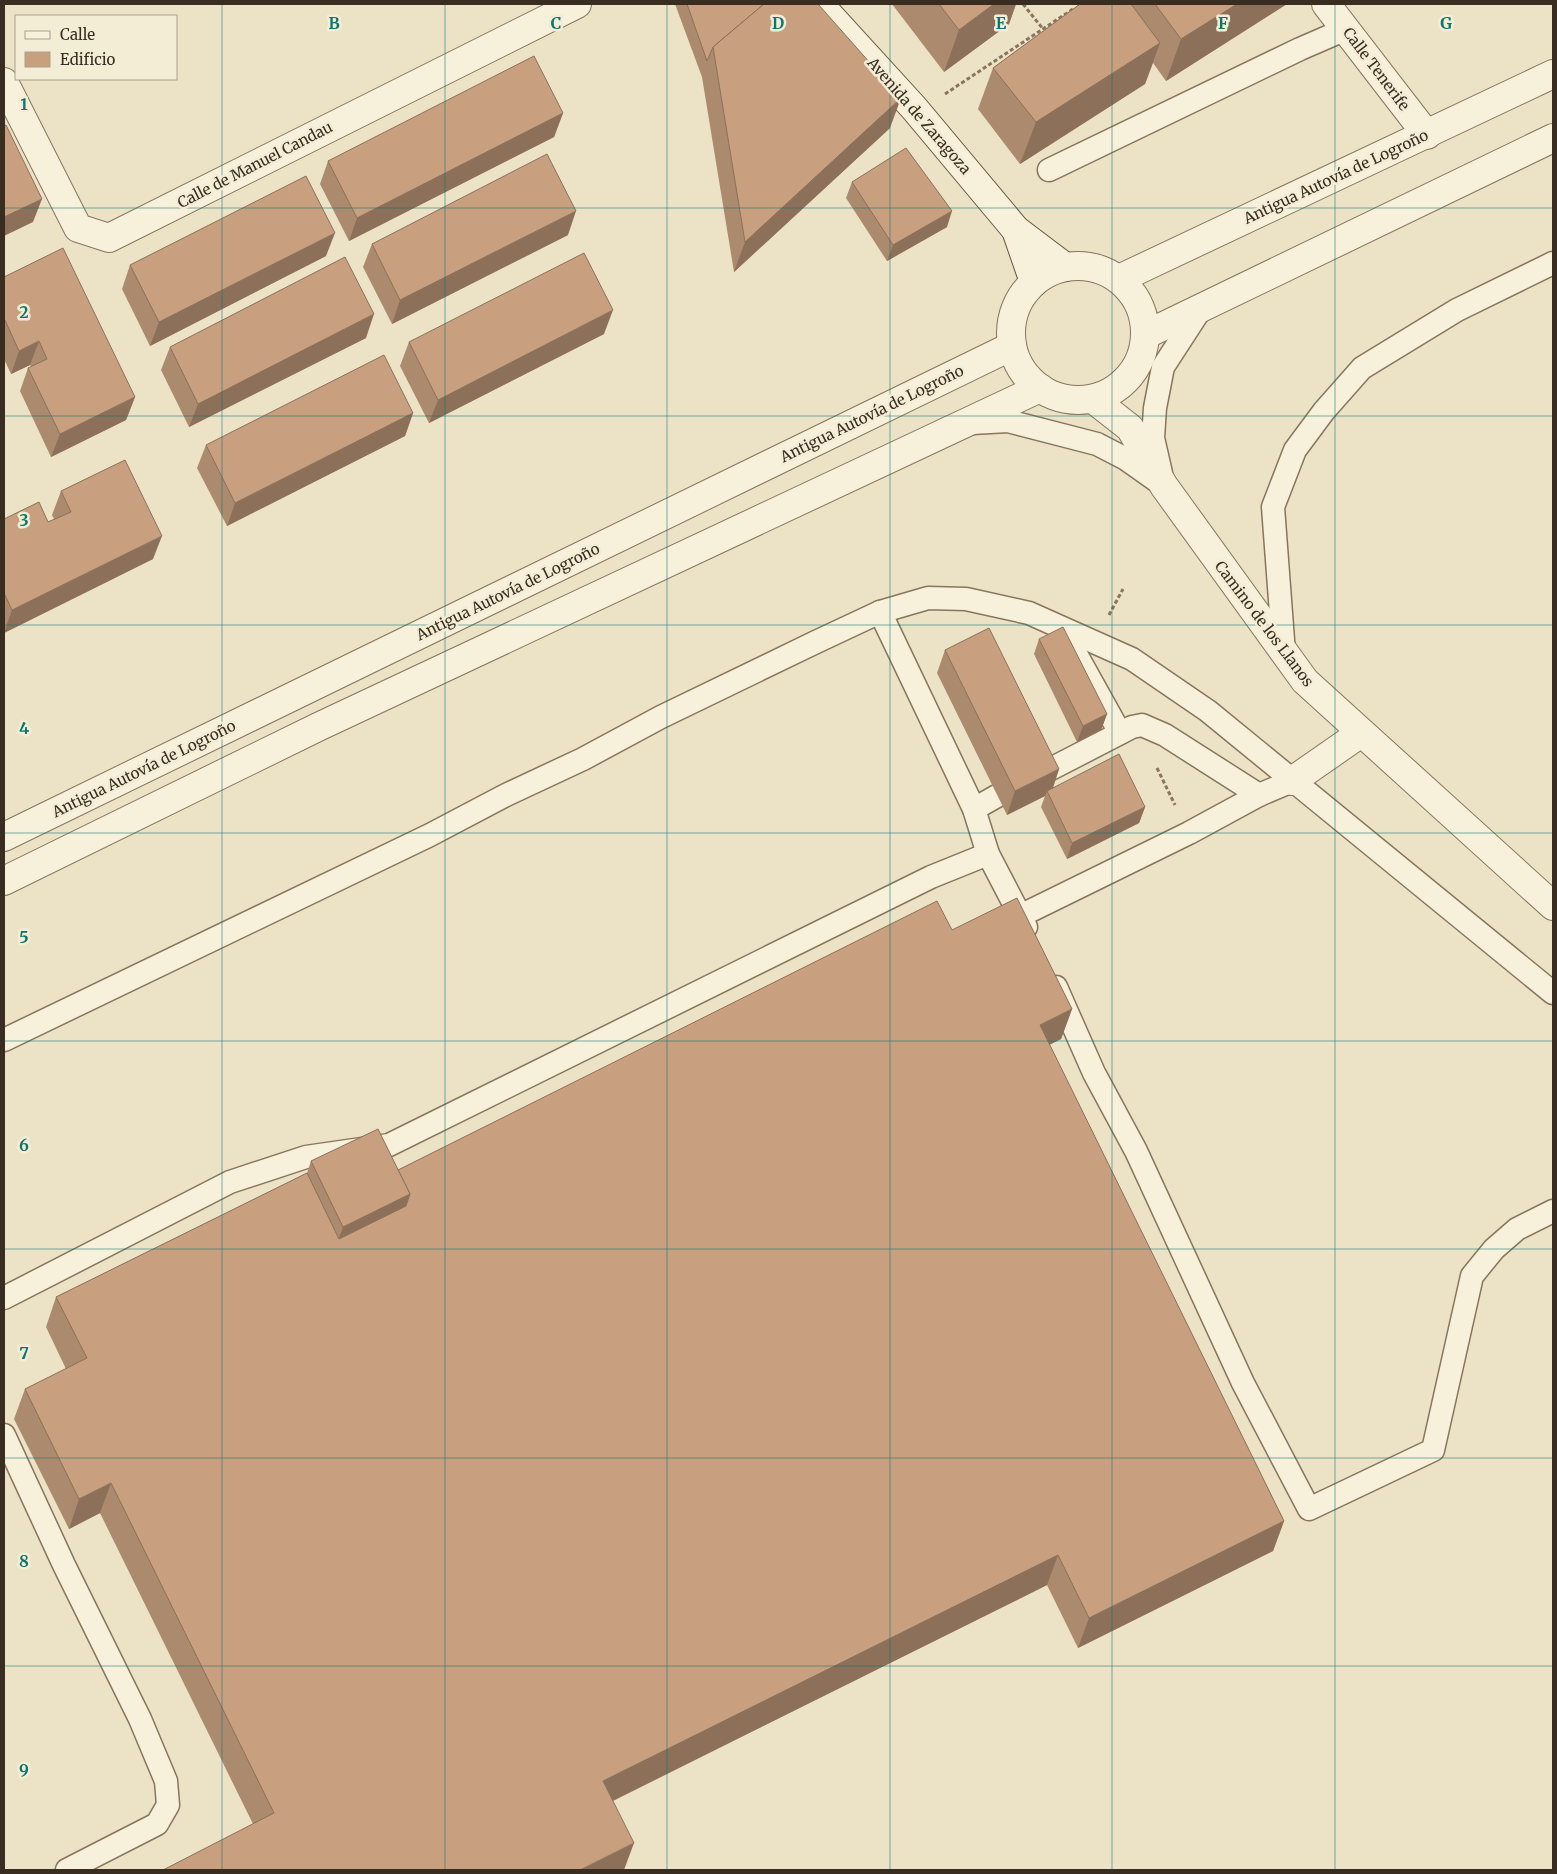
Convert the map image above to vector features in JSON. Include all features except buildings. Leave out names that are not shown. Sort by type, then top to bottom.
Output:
[{"type":"street","name":"Calle de Manuel Candau","points":[[4,82],[78,228],[108,238],[577,4]]},
{"type":"street","name":"Avenida de Zaragoza","points":[[819,4],[914,108],[1016,230],[1065,267]]},
{"type":"street","name":"Calle Tenerife","points":[[1326,4],[1427,135]]},
{"type":"street","name":"Antigua Autovía de Logroño","points":[[1119,279],[1553,74]]},
{"type":"street","points":[[1145,335],[1553,138]]},
{"type":"street","name":"Avenida de Zaragoza","points":[[1016,230],[1034,282]]},
{"type":"street","points":[[1079,265],[1100,269],[1119,279],[1134,295],[1142,314],[1145,335],[1141,356],[1130,375],[1114,389],[1093,399],[1070,400],[1048,394],[1029,380],[1016,361],[1010,338],[1012,315],[1022,294],[1034,282],[1057,268],[1079,265]]},
{"type":"street","name":"Antigua Autovía de Logroño","points":[[4,837],[1012,346]]},
{"type":"street","points":[[1123,382],[1130,428]]},
{"type":"street","points":[[4,881],[318,727],[726,533],[1040,388]]},
{"type":"street","name":"Camino de los Llanos","points":[[1093,399],[1130,428],[1164,486],[1305,681],[1553,906]]},
{"type":"street","points":[[1292,781],[1361,733]]},
{"type":"lane","points":[[1049,170],[1291,53],[1346,29]]},
{"type":"lane","points":[[1284,653],[1273,507],[1295,450],[1324,411],[1362,368],[1457,310],[1553,263]]},
{"type":"lane","points":[[1164,486],[1153,438],[1155,408],[1163,367],[1202,307]]},
{"type":"lane","points":[[963,423],[1008,421],[1097,444],[1126,459],[1164,486]]},
{"type":"lane","points":[[4,1040],[430,835],[506,795],[584,759],[661,717],[880,612],[928,598],[966,598],[1029,613],[1060,625],[1132,659],[1208,711],[1553,992]]},
{"type":"lane","points":[[880,612],[974,809],[988,854],[1036,946]]},
{"type":"lane","points":[[1060,625],[1120,733]]},
{"type":"lane","points":[[1041,774],[1120,733],[1142,725],[1165,735],[1259,795]]},
{"type":"lane","points":[[1020,916],[1189,833],[1259,795],[1292,781]]},
{"type":"lane","points":[[974,809],[997,796]]},
{"type":"lane","points":[[4,1298],[230,1182],[306,1157],[389,1144],[931,877],[988,854]]},
{"type":"lane","points":[[1049,972],[1094,1073],[1136,1151],[1208,1303],[1243,1383],[1309,1510],[1434,1450],[1472,1276],[1494,1249],[1517,1229],[1553,1211]]},
{"type":"lane","points":[[4,1435],[64,1565],[140,1719],[166,1782],[168,1805],[157,1824],[67,1870]]},
{"type":"path","points":[[1023,4],[1042,29]]},
{"type":"path","points":[[942,96],[1081,4]]},
{"type":"path","points":[[1142,725],[1149,752],[1189,833]]}]
